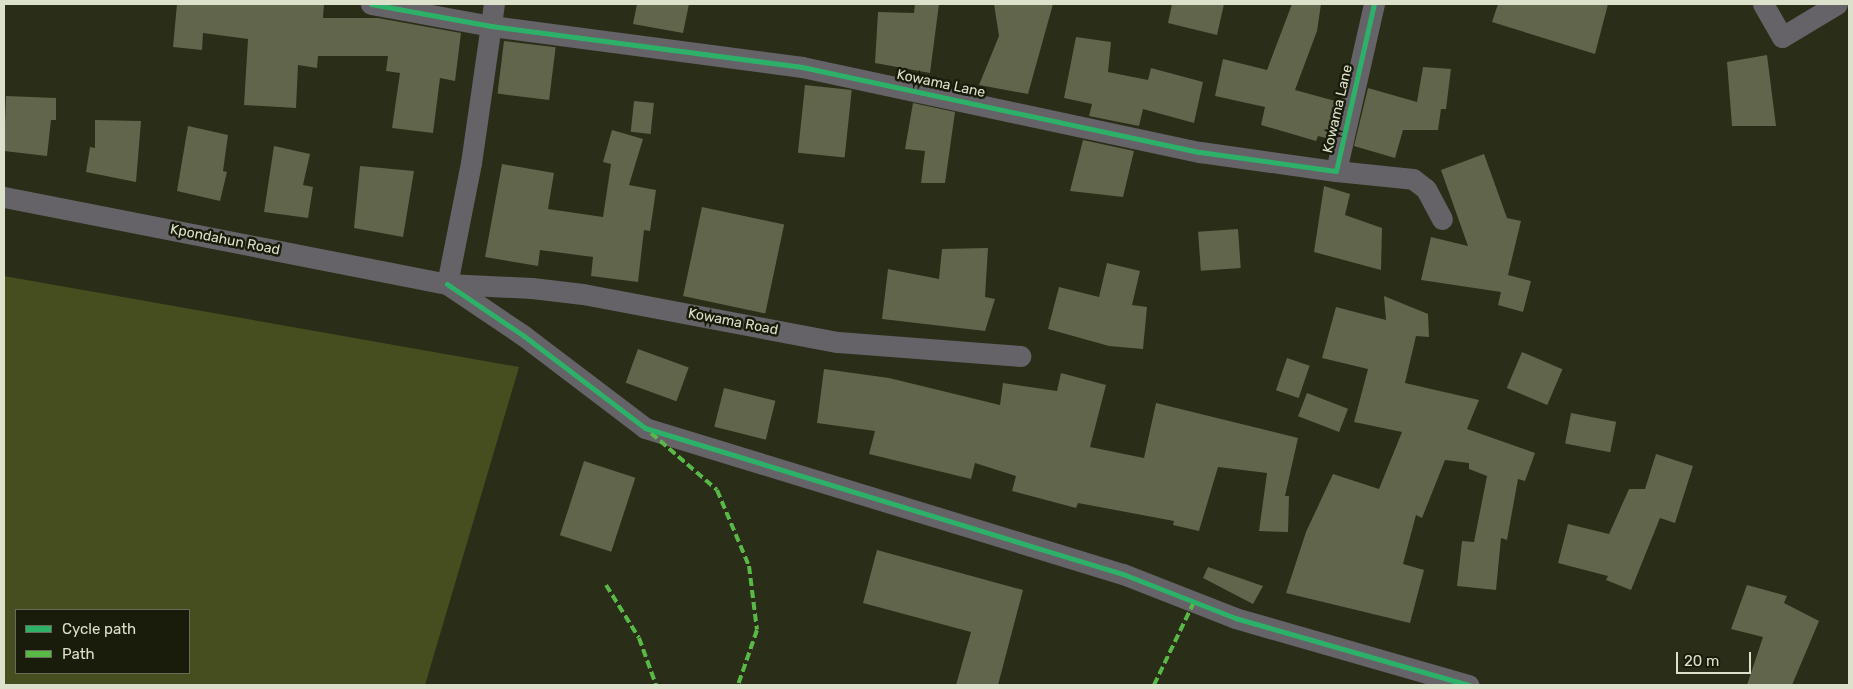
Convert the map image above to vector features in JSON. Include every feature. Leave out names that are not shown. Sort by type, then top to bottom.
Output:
[{"type":"street","name":"Kowama Lane","points":[[371,4],[491,26],[802,67],[1200,152],[1336,171],[1374,4]]},
{"type":"street","points":[[494,4],[471,163],[447,284],[524,336],[645,428],[1123,574],[1235,618],[1468,685]]},
{"type":"street","points":[[1764,4],[1782,37],[1837,4]]},
{"type":"street","points":[[1336,171],[1413,179],[1426,190],[1442,218]]},
{"type":"street","name":"Kpondahun Road","points":[[4,197],[447,284]]},
{"type":"street","name":"Kowama Road","points":[[447,284],[532,288],[583,294],[838,342],[1020,356]]},
{"type":"green space","points":[[4,276],[519,367],[425,685],[4,685]]},
{"type":"building","points":[[177,4],[324,4],[323,18],[378,18],[461,33],[455,81],[440,78],[433,133],[392,128],[400,73],[386,71],[388,56],[318,56],[317,68],[298,65],[296,108],[244,105],[248,39],[203,33],[202,50],[173,47]]},
{"type":"building","points":[[637,4],[689,4],[683,33],[633,24]]},
{"type":"building","points":[[915,4],[939,4],[930,73],[875,63],[878,12],[914,13]]},
{"type":"building","points":[[994,4],[1053,4],[1028,94],[979,85],[999,36]]},
{"type":"building","points":[[1172,4],[1224,4],[1217,35],[1168,23]]},
{"type":"building","points":[[1292,4],[1321,4],[1317,31],[1295,90],[1339,102],[1330,139],[1318,136],[1316,141],[1261,125],[1265,107],[1215,96],[1223,59],[1267,70]]},
{"type":"building","points":[[1498,4],[1608,4],[1595,54],[1492,22]]},
{"type":"building","points":[[1076,37],[1111,42],[1108,72],[1148,80],[1151,68],[1203,82],[1194,123],[1143,109],[1139,126],[1089,116],[1092,104],[1064,98]]},
{"type":"building","points":[[504,41],[556,47],[549,100],[498,94]]},
{"type":"building","points":[[1767,55],[1776,126],[1732,126],[1727,62]]},
{"type":"building","points":[[1423,67],[1451,69],[1446,109],[1441,109],[1438,130],[1403,130],[1395,158],[1354,146],[1368,88],[1417,102]]},
{"type":"building","points":[[805,85],[852,90],[845,158],[798,153]]},
{"type":"building","points":[[6,96],[56,98],[56,120],[51,120],[47,156],[4,151]]},
{"type":"building","points":[[634,101],[654,103],[651,134],[631,132]]},
{"type":"building","points":[[913,103],[955,112],[945,183],[921,183],[925,151],[905,149]]},
{"type":"building","points":[[95,120],[141,121],[136,182],[86,172],[90,147],[95,148]]},
{"type":"building","points":[[188,126],[228,135],[223,171],[227,172],[220,201],[177,191]]},
{"type":"building","points":[[612,130],[643,139],[629,185],[656,190],[650,231],[644,230],[638,282],[591,276],[593,257],[540,250],[538,266],[485,257],[502,164],[554,173],[548,209],[603,217],[611,164],[603,162]]},
{"type":"building","points":[[1083,140],[1134,151],[1123,197],[1070,191]]},
{"type":"building","points":[[274,146],[310,154],[303,185],[313,187],[308,218],[264,212]]},
{"type":"building","points":[[1484,154],[1507,218],[1521,221],[1508,275],[1531,281],[1523,312],[1498,305],[1501,292],[1421,280],[1431,237],[1468,246],[1441,170]]},
{"type":"building","points":[[360,166],[414,171],[403,237],[354,228]]},
{"type":"building","points":[[1324,186],[1350,194],[1345,215],[1382,228],[1381,270],[1314,252]]},
{"type":"building","points":[[702,207],[784,224],[765,313],[683,296]]},
{"type":"building","points":[[1238,229],[1241,268],[1201,271],[1198,232]]},
{"type":"building","points":[[988,248],[985,297],[995,299],[985,331],[882,319],[888,269],[939,279],[942,249]]},
{"type":"building","points":[[1107,263],[1140,271],[1132,305],[1147,307],[1143,349],[1109,346],[1048,329],[1059,287],[1099,297]]},
{"type":"building","points":[[1384,296],[1428,314],[1429,337],[1416,336],[1405,383],[1479,400],[1467,429],[1535,453],[1525,481],[1518,479],[1507,540],[1501,538],[1496,590],[1457,586],[1462,541],[1474,542],[1487,476],[1469,469],[1469,463],[1445,460],[1422,518],[1416,515],[1403,564],[1424,570],[1410,623],[1286,593],[1306,532],[1333,474],[1379,489],[1402,432],[1354,422],[1368,369],[1322,358],[1336,307],[1386,320]]},
{"type":"building","points":[[638,349],[689,367],[676,401],[626,383]]},
{"type":"building","points":[[1522,352],[1563,369],[1547,405],[1507,388]]},
{"type":"building","points":[[1287,358],[1310,366],[1299,398],[1276,390]]},
{"type":"building","points":[[824,369],[889,378],[1000,405],[1003,383],[1057,391],[1061,373],[1106,385],[1090,447],[1144,458],[1156,403],[1298,438],[1285,496],[1289,496],[1288,532],[1259,531],[1267,473],[1218,467],[1199,531],[1173,525],[1174,521],[1078,503],[1076,508],[1012,491],[1016,476],[975,463],[971,479],[869,454],[875,431],[817,423]]},
{"type":"building","points":[[724,388],[775,401],[766,440],[714,427]]},
{"type":"building","points":[[1307,393],[1348,409],[1339,432],[1298,416]]},
{"type":"building","points":[[1571,413],[1616,422],[1610,452],[1565,443]]},
{"type":"building","points":[[1656,454],[1693,466],[1675,523],[1660,518],[1631,590],[1606,580],[1608,576],[1558,563],[1568,524],[1609,534],[1629,489],[1645,489]]},
{"type":"building","points":[[584,461],[635,478],[611,552],[560,535]]},
{"type":"building","points":[[877,550],[1023,590],[998,685],[956,685],[971,632],[863,603]]},
{"type":"building","points":[[1208,567],[1263,586],[1253,604],[1203,578]]},
{"type":"building","points":[[1747,585],[1787,596],[1784,603],[1819,621],[1792,685],[1747,685],[1763,637],[1731,629]]},
{"type":"marked path","points":[[651,433],[717,490],[749,566],[757,630],[738,685]]},
{"type":"marked path","points":[[606,585],[639,638],[656,685]]},
{"type":"marked path","points":[[1154,685],[1194,602]]},
{"type":"cycle path","points":[[371,4],[491,26],[802,67],[1200,152],[1336,171],[1374,4]]},
{"type":"cycle path","points":[[447,284],[524,336],[645,428],[1123,574],[1235,618],[1469,685]]}]
